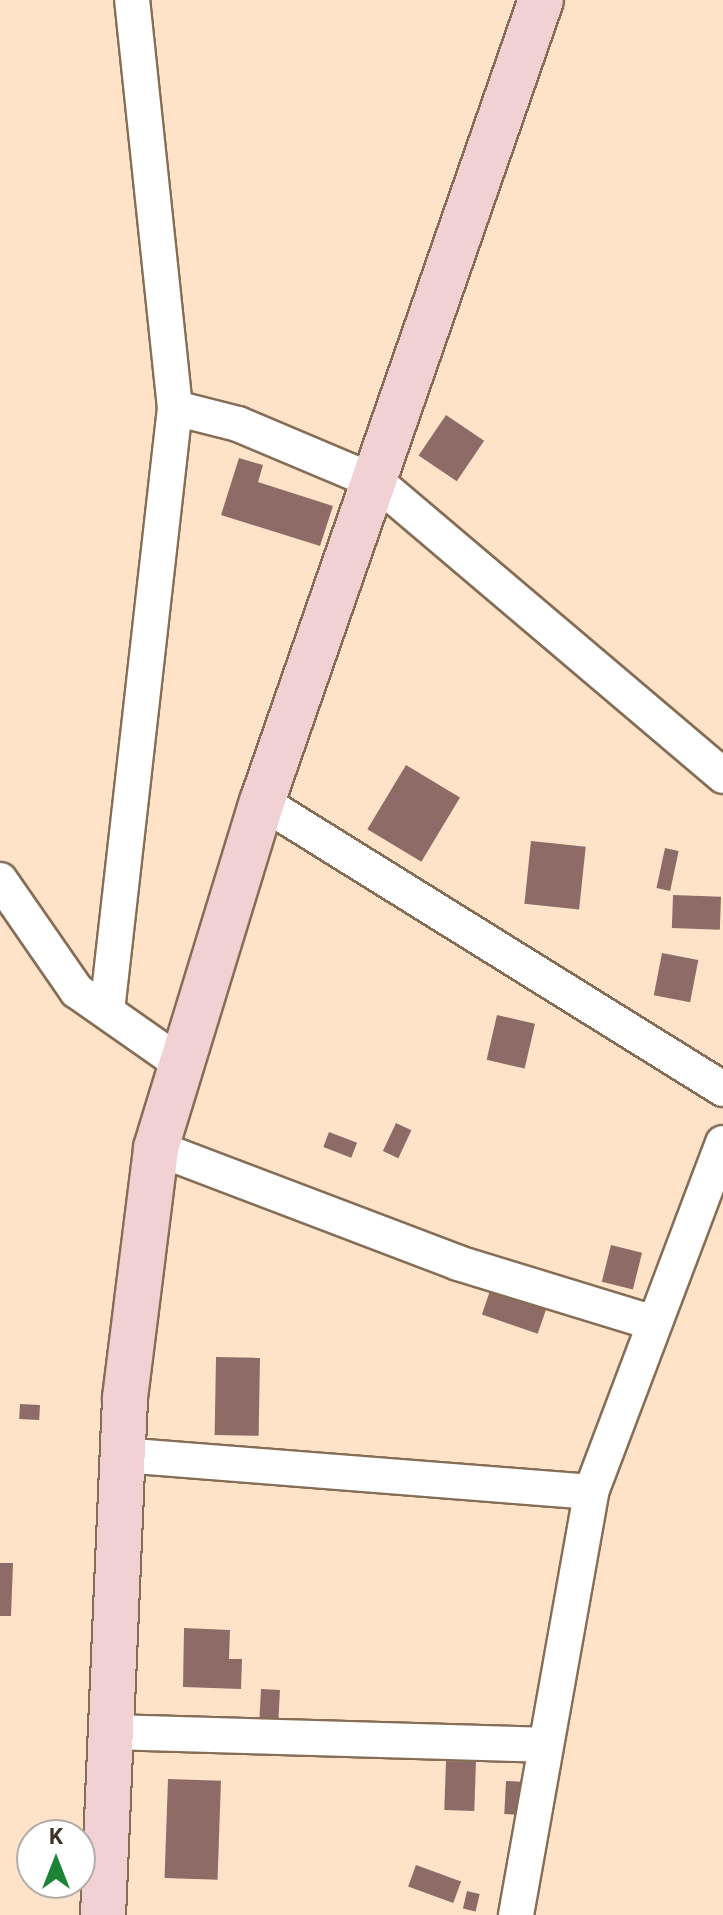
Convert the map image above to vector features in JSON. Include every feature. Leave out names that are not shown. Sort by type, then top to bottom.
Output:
[{"type":"street","points":[[107,1011],[139,670],[175,408],[132,0]]},
{"type":"street","points":[[103,1915],[121,1455],[156,1148],[177,1061],[262,802],[378,483],[541,0]]},
{"type":"street","points":[[175,408],[238,424],[378,483],[723,776]]},
{"type":"street","points":[[262,802],[723,1089]]},
{"type":"street","points":[[0,880],[56,968],[107,1011],[177,1061]]},
{"type":"street","points":[[516,1915],[542,1745],[591,1492],[723,1143]]},
{"type":"street","points":[[156,1148],[458,1263],[654,1323]]},
{"type":"street","points":[[121,1455],[591,1492]]},
{"type":"street","points":[[111,1732],[542,1745]]},
{"type":"building","points":[[446,415],[484,441],[457,481],[419,456]]},
{"type":"building","points":[[239,458],[263,465],[258,482],[333,506],[320,546],[221,515]]},
{"type":"building","points":[[406,765],[460,797],[421,862],[367,829]]},
{"type":"building","points":[[531,841],[586,847],[579,909],[524,904]]},
{"type":"building","points":[[665,848],[679,851],[670,891],[656,888]]},
{"type":"building","points":[[673,895],[721,897],[720,930],[672,928]]},
{"type":"building","points":[[662,953],[698,960],[690,1002],[654,995]]},
{"type":"building","points":[[497,1015],[535,1024],[525,1069],[487,1060]]},
{"type":"building","points":[[396,1123],[411,1130],[398,1158],[383,1151]]},
{"type":"building","points":[[329,1132],[357,1143],[351,1158],[323,1147]]},
{"type":"building","points":[[611,1245],[642,1253],[633,1290],[602,1282]]},
{"type":"building","points":[[491,1288],[547,1307],[538,1334],[482,1314]]},
{"type":"building","points":[[216,1357],[260,1358],[259,1436],[215,1435]]},
{"type":"building","points":[[20,1404],[40,1405],[39,1420],[19,1419]]},
{"type":"building","points":[[0,1563],[13,1563],[11,1616],[0,1616]]},
{"type":"building","points":[[184,1628],[230,1630],[229,1659],[242,1659],[241,1689],[183,1687]]},
{"type":"building","points":[[261,1689],[280,1690],[278,1722],[259,1721]]},
{"type":"building","points":[[446,1761],[476,1762],[474,1811],[444,1810]]},
{"type":"building","points":[[168,1779],[221,1781],[218,1880],[165,1878]]},
{"type":"building","points":[[506,1781],[526,1782],[524,1815],[504,1814]]},
{"type":"building","points":[[416,1865],[461,1881],[453,1903],[408,1887]]},
{"type":"building","points":[[467,1891],[480,1894],[476,1911],[463,1909]]}]
